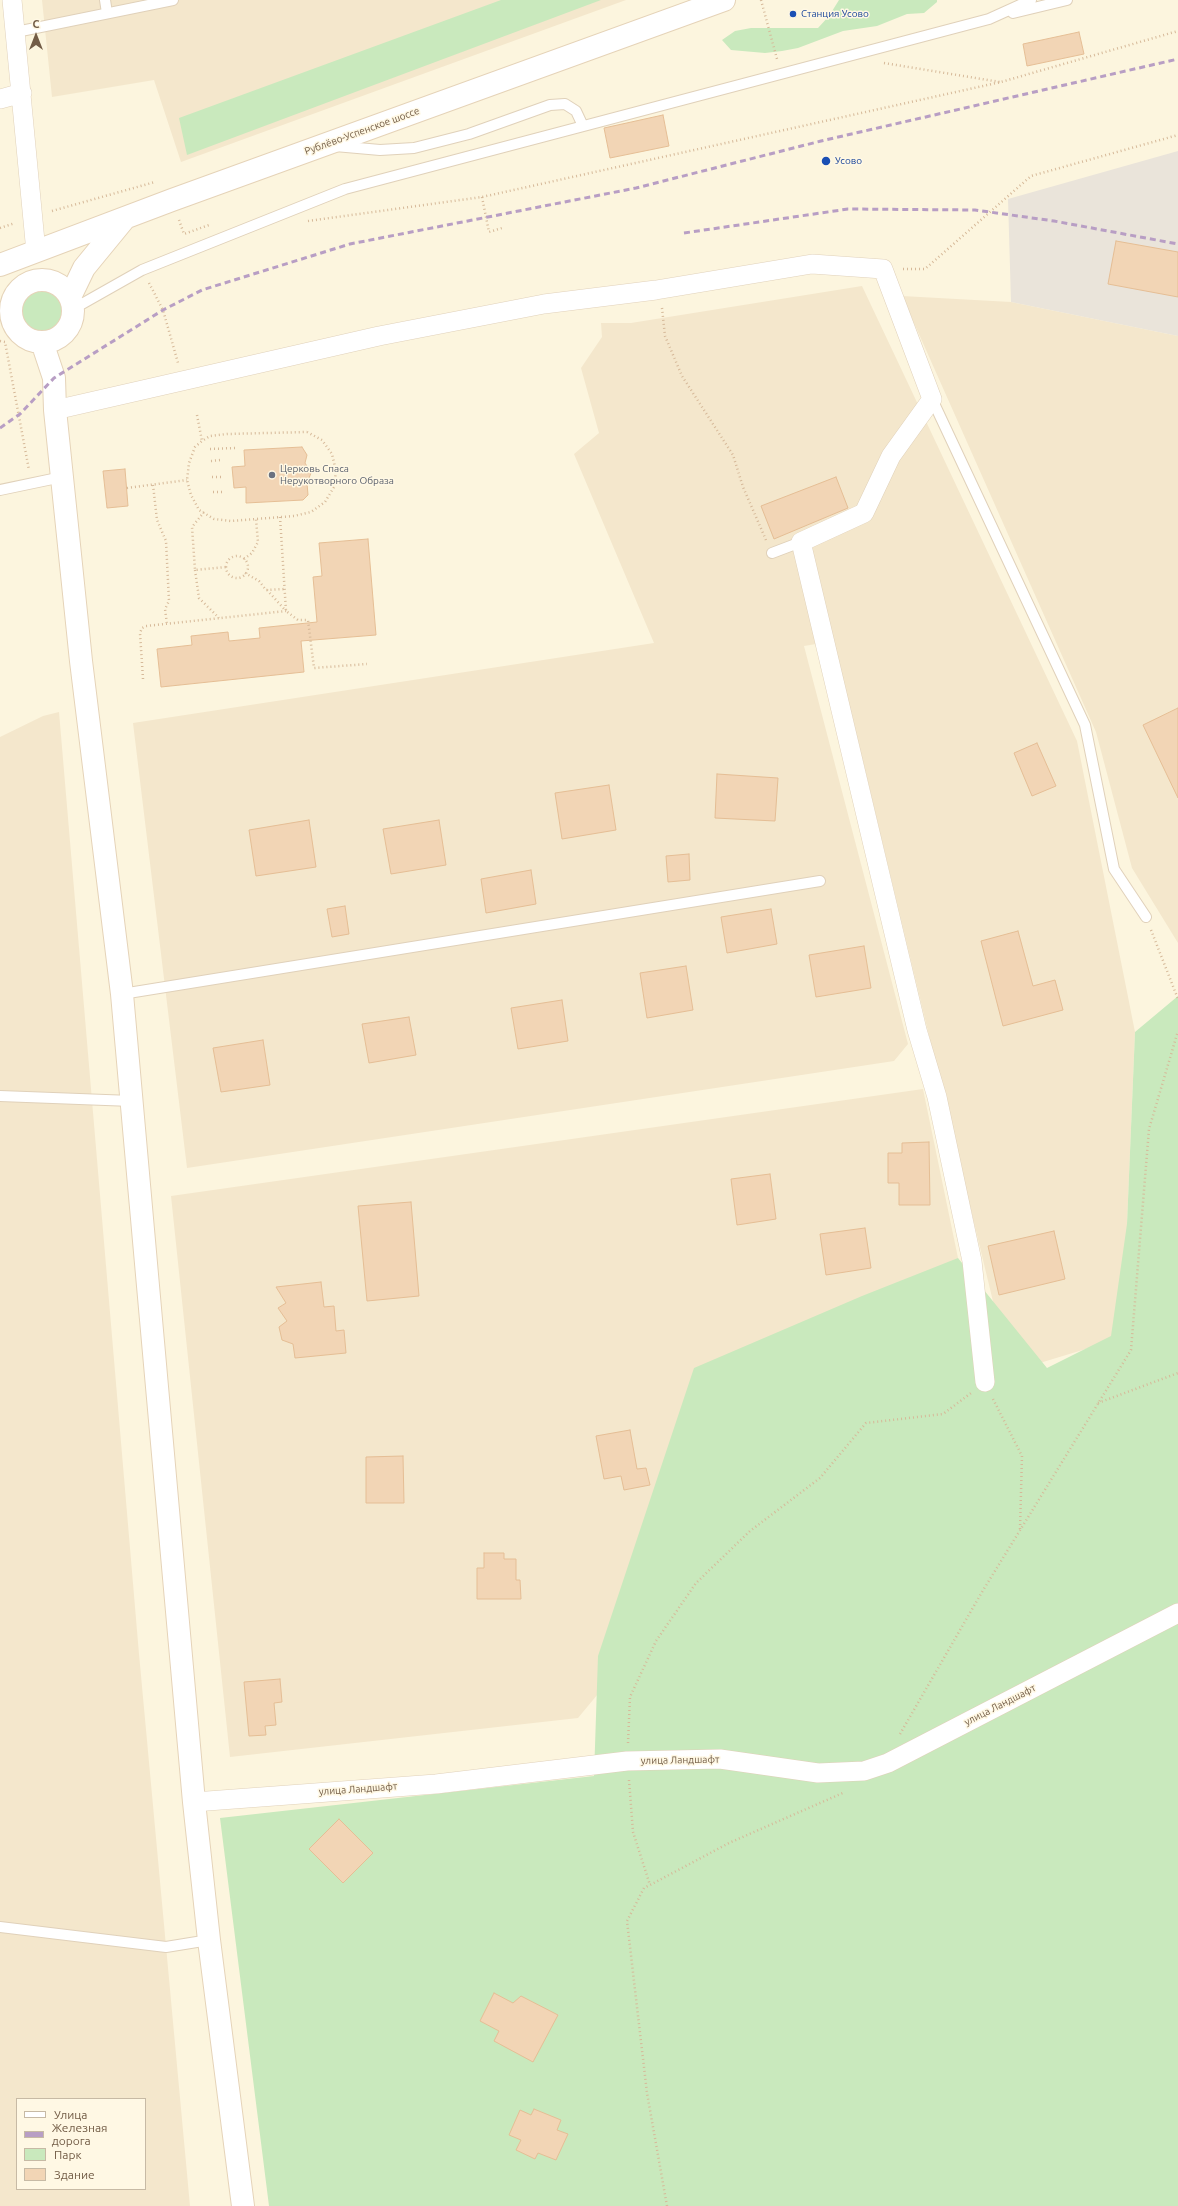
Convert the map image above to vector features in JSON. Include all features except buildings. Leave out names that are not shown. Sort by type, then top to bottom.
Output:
[{"type":"street","points":[[12,0],[22,93],[36,252],[37,280]]},
{"type":"street","name":"Рублёво-Успенское шоссе","points":[[0,265],[172,200],[724,0]]},
{"type":"street","points":[[0,99],[22,93]]},
{"type":"street","points":[[71,303],[62,287],[50,281],[37,280],[26,284],[17,291],[12,301],[12,318],[7,335],[42,342],[54,340],[64,332],[71,322],[71,303],[84,268],[125,218]]},
{"type":"street","points":[[55,410],[371,338],[544,304],[660,290],[812,264],[883,269],[932,399],[891,456],[864,513],[801,542],[917,1030],[937,1098],[972,1261],[985,1382]]},
{"type":"street","points":[[42,342],[54,378],[55,410],[81,661],[122,994],[194,1802],[209,1940],[244,2206]]},
{"type":"street","name":"улица Ландшафт","points":[[194,1802],[436,1784],[627,1761],[720,1759],[818,1773],[864,1771],[882,1765],[1178,1613]]},
{"type":"lane","points":[[105,0],[107,13]]},
{"type":"lane","points":[[16,32],[173,0]]},
{"type":"lane","points":[[989,19],[1031,0]]},
{"type":"lane","points":[[71,303],[142,270],[345,189],[989,19],[1067,0]]},
{"type":"lane","points":[[324,145],[380,150],[414,148],[469,134],[550,105],[565,104],[576,111],[583,126]]},
{"type":"lane","points":[[932,399],[1084,725],[1114,868],[1146,917]]},
{"type":"lane","points":[[0,490],[61,470]]},
{"type":"lane","points":[[772,553],[801,542]]},
{"type":"lane","points":[[122,994],[820,881]]},
{"type":"lane","points":[[0,1096],[132,1101]]},
{"type":"lane","points":[[0,1926],[166,1947],[209,1940]]},
{"type":"path","points":[[761,0],[781,74]]},
{"type":"path","points":[[302,222],[482,197],[1001,82],[1178,31]]},
{"type":"path","points":[[880,63],[1001,82]]},
{"type":"path","points":[[883,269],[925,269],[1031,176],[1178,135]]},
{"type":"path","points":[[33,217],[157,182],[172,200]]},
{"type":"path","points":[[482,197],[489,232],[502,228]]},
{"type":"path","points":[[149,283],[163,310],[183,380]]},
{"type":"path","points":[[660,290],[665,336],[682,376],[733,455],[743,487],[772,553]]},
{"type":"path","points":[[7,335],[5,342],[29,470],[61,470]]},
{"type":"path","points":[[197,415],[202,442]]},
{"type":"path","points":[[307,432],[322,440],[332,454],[336,471],[334,487],[325,502],[311,512],[256,519],[225,520],[214,518],[199,510],[191,495],[187,480],[189,463],[195,447],[210,436],[227,434],[307,432]]},
{"type":"path","points":[[210,449],[235,448]]},
{"type":"path","points":[[211,461],[221,460]]},
{"type":"path","points":[[212,476],[222,476]]},
{"type":"path","points":[[127,488],[187,480]]},
{"type":"path","points":[[153,485],[157,520],[166,541],[169,601],[165,609],[166,624]]},
{"type":"path","points":[[213,492],[224,492]]},
{"type":"path","points":[[204,512],[192,527],[195,570],[199,598],[219,618]]},
{"type":"path","points":[[280,517],[286,612]]},
{"type":"path","points":[[244,559],[252,553],[258,542],[256,519]]},
{"type":"path","points":[[232,557],[241,557],[248,566],[246,573],[241,577],[233,577],[229,575],[226,567],[232,557]]},
{"type":"path","points":[[195,570],[226,567]]},
{"type":"path","points":[[246,573],[259,581],[286,612],[298,620],[308,620],[314,668],[367,664]]},
{"type":"path","points":[[266,590],[285,589]]},
{"type":"path","points":[[143,679],[140,633],[146,626],[286,612]]},
{"type":"path","points":[[1146,917],[1178,999]]},
{"type":"path","points":[[882,1765],[982,1592],[1131,1350],[1149,1129],[1178,1031]]},
{"type":"path","points":[[1098,1404],[1178,1373]]},
{"type":"path","points":[[650,1885],[633,1832],[627,1761],[630,1697],[656,1641],[696,1583],[750,1531],[820,1478],[866,1423],[943,1414],[985,1382],[1022,1456],[1020,1530]]},
{"type":"path","points":[[667,2206],[646,2093],[626,1921],[644,1888],[729,1843],[849,1791]]},
{"type":"shaded area","points":[[42,0],[626,0],[181,162],[154,80],[52,97]]},
{"type":"shaded area","points":[[1178,151],[1178,336],[1011,302],[1008,199]]},
{"type":"shaded area","points":[[862,286],[1077,741],[1135,1032],[1127,1224],[1142,1332],[1010,1372],[834,641],[804,646],[908,1044],[894,1061],[187,1168],[133,723],[654,643],[574,454],[599,433],[581,368],[602,337],[601,323],[631,323]]},
{"type":"shaded area","points":[[902,296],[1011,302],[1178,336],[1178,943],[1132,868],[1096,732]]},
{"type":"shaded area","points":[[59,712],[139,1654],[190,2206],[0,2206],[0,737],[43,716]]},
{"type":"shaded area","points":[[923,1089],[958,1258],[960,1376],[735,1529],[578,1718],[230,1757],[171,1196]]},
{"type":"green space","points":[[501,0],[601,0],[187,155],[179,118]]},
{"type":"green space","points":[[839,0],[937,0],[937,2],[924,13],[907,14],[877,26],[843,31],[798,48],[782,51],[765,53],[731,50],[722,40],[735,31],[751,28],[818,28],[829,16]]},
{"type":"green space","points":[[42,287],[55,291],[61,297],[65,310],[61,323],[55,329],[42,333],[29,329],[23,323],[19,310],[23,297],[29,291]]},
{"type":"green space","points":[[1178,996],[1178,2206],[269,2206],[220,1818],[594,1776],[598,1656],[694,1368],[862,1296],[958,1258],[1047,1368],[1111,1336],[1127,1224],[1135,1032]]},
{"type":"railway","points":[[0,428],[20,414],[54,378],[163,310],[202,290],[350,244],[636,188],[821,141],[1178,59]]},
{"type":"railway","points":[[684,233],[848,209],[975,210],[1054,221],[1178,244]]},
{"type":"place","name":"Станция Усово","points":[[793,14]]},
{"type":"place","name":"Усово","points":[[826,161]]},
{"type":"place","name":"Церковь Спаса Нерукотворного Образа","points":[[272,475]]}]
